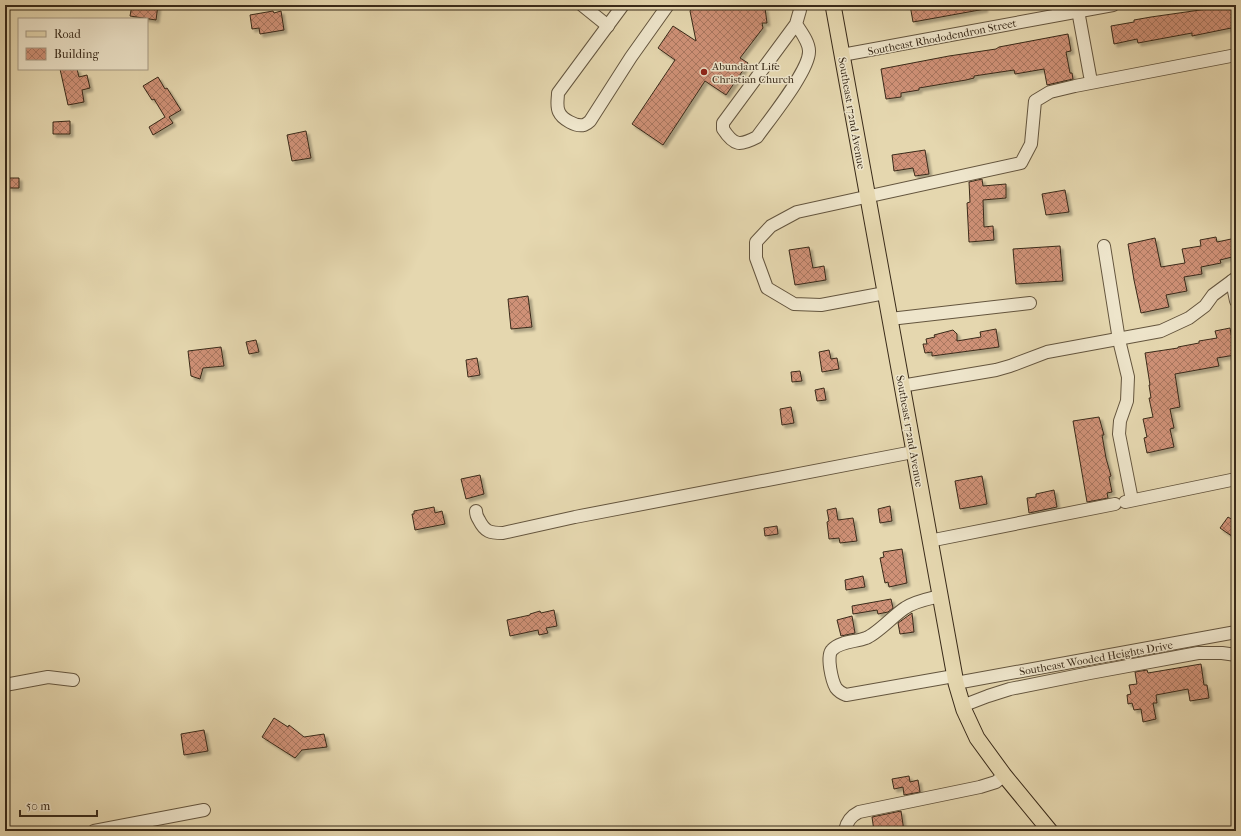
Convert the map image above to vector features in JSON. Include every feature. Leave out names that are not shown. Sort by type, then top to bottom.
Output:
[{"type":"main road","name":"Southeast 172nd Avenue","points":[[833,5],[955,680],[962,706],[977,738],[1004,775],[1050,831]]},
{"type":"street","points":[[582,5],[608,26]]},
{"type":"street","points":[[623,5],[558,93],[557,104],[559,112],[575,124],[583,125],[590,122],[631,57],[668,5]]},
{"type":"street","points":[[796,24],[809,49],[809,58],[803,72],[757,137],[740,144],[732,141],[723,129],[723,123],[796,24],[800,5]]},
{"type":"street","name":"Southeast Rhododendron Street","points":[[842,56],[1078,8],[1113,5]]},
{"type":"street","points":[[1078,8],[1090,76]]},
{"type":"street","points":[[885,293],[821,305],[794,304],[767,288],[756,258],[756,242],[771,226],[797,212],[868,198],[1021,163],[1031,144],[1035,101],[1050,92],[1083,84],[1236,56]]},
{"type":"street","points":[[1104,246],[1128,383],[1127,400],[1120,421],[1119,434],[1124,502]]},
{"type":"street","points":[[902,386],[996,370],[1046,352],[1161,332],[1184,321],[1205,306],[1213,295],[1234,280]]},
{"type":"street","points":[[1234,280],[1236,301]]},
{"type":"street","points":[[890,319],[1030,303]]},
{"type":"street","points":[[476,511],[483,528],[491,534],[503,533],[575,517],[913,452]]},
{"type":"street","points":[[930,541],[1236,480]]},
{"type":"street","name":"Southeast Wooded Heights Drive","points":[[940,596],[923,600],[906,607],[868,638],[842,644],[832,650],[829,657],[831,669],[836,687],[840,693],[846,695],[955,680],[1236,632]]},
{"type":"street","points":[[962,706],[988,696],[1010,690],[1106,670],[1198,653],[1222,653],[1236,655]]},
{"type":"street","points":[[5,685],[48,677],[73,680]]},
{"type":"street","points":[[845,830],[852,815],[859,812],[980,787],[996,782],[1004,775]]},
{"type":"street","points":[[94,831],[204,810]]},
{"type":"building","points":[[132,5],[158,5],[156,20],[130,16]]},
{"type":"building","name":"Abundant Life Christian Church","points":[[694,5],[758,5],[759,9],[765,8],[767,23],[762,23],[763,28],[740,58],[748,63],[726,95],[705,81],[663,145],[632,124],[675,60],[658,48],[673,26],[696,41],[690,11]]},
{"type":"building","points":[[910,5],[984,5],[985,9],[913,22]]},
{"type":"building","points":[[1236,5],[1236,27],[1192,36],[1192,33],[1138,43],[1137,39],[1114,44],[1111,26],[1134,22],[1134,20],[1207,9],[1206,6]]},
{"type":"building","points":[[273,11],[274,13],[281,11],[284,30],[260,34],[259,28],[252,29],[250,15]]},
{"type":"building","points":[[1068,34],[1071,51],[1066,52],[1070,73],[1072,73],[1073,79],[1047,85],[1044,69],[1015,74],[1014,70],[974,76],[974,78],[966,80],[919,88],[919,90],[901,93],[901,97],[886,99],[881,69],[996,49],[999,47]]},
{"type":"building","points":[[60,70],[77,70],[79,77],[87,75],[90,88],[82,90],[84,102],[68,105]]},
{"type":"building","points":[[158,77],[181,110],[169,117],[173,123],[153,135],[149,127],[165,117],[154,99],[152,100],[143,86]]},
{"type":"building","points":[[70,121],[70,134],[53,134],[53,122]]},
{"type":"building","points":[[306,131],[311,158],[292,161],[287,135]]},
{"type":"building","points":[[925,150],[929,174],[915,176],[913,168],[894,171],[892,155]]},
{"type":"building","points":[[8,178],[19,178],[19,188],[9,188]]},
{"type":"building","points":[[982,179],[983,186],[1006,184],[1006,198],[983,200],[984,227],[993,226],[994,240],[969,242],[967,203],[970,202],[969,182]]},
{"type":"building","points":[[1065,190],[1069,212],[1046,215],[1042,194]]},
{"type":"building","points":[[1216,237],[1217,242],[1236,238],[1236,256],[1220,260],[1221,263],[1201,267],[1202,274],[1184,277],[1187,291],[1166,295],[1169,307],[1141,313],[1128,244],[1155,238],[1161,267],[1185,263],[1182,249],[1201,246],[1200,240]]},
{"type":"building","points":[[1060,246],[1063,281],[1016,284],[1013,249]]},
{"type":"building","points":[[809,247],[813,268],[824,266],[826,280],[795,285],[789,250]]},
{"type":"building","points":[[528,296],[532,327],[511,329],[508,299]]},
{"type":"building","points":[[1230,328],[1235,355],[1217,358],[1219,366],[1175,374],[1180,407],[1170,409],[1174,428],[1170,429],[1174,447],[1147,453],[1144,438],[1147,437],[1143,419],[1153,417],[1149,398],[1151,398],[1150,385],[1145,353],[1178,348],[1199,343],[1199,341],[1217,338],[1215,331]]},
{"type":"building","points":[[996,329],[999,347],[932,356],[932,352],[925,353],[923,344],[927,344],[926,339],[935,337],[934,335],[953,330],[957,334],[957,341],[981,337],[980,332]]},
{"type":"building","points":[[256,340],[259,352],[249,354],[246,342]]},
{"type":"building","points":[[221,347],[224,366],[203,368],[200,379],[191,376],[188,351]]},
{"type":"building","points":[[829,350],[831,359],[837,358],[839,369],[822,372],[819,352]]},
{"type":"building","points":[[477,358],[480,375],[468,377],[466,360]]},
{"type":"building","points":[[800,371],[802,381],[792,382],[791,372]]},
{"type":"building","points":[[824,388],[826,400],[817,401],[815,390]]},
{"type":"building","points":[[791,407],[794,423],[782,425],[780,409]]},
{"type":"building","points":[[1099,417],[1104,435],[1102,435],[1111,476],[1109,477],[1112,492],[1107,493],[1108,498],[1087,502],[1073,421]]},
{"type":"building","points":[[480,475],[484,494],[466,499],[461,479]]},
{"type":"building","points":[[982,476],[987,504],[960,509],[955,481]]},
{"type":"building","points":[[1054,490],[1057,507],[1029,513],[1027,498],[1036,497],[1036,494]]},
{"type":"building","points":[[890,506],[892,521],[880,523],[878,509]]},
{"type":"building","points":[[434,507],[435,513],[442,511],[445,524],[415,530],[412,514],[414,514],[414,511]]},
{"type":"building","points":[[836,508],[838,520],[853,518],[857,541],[840,543],[839,538],[829,539],[827,522],[829,521],[827,510]]},
{"type":"building","points":[[1228,517],[1236,522],[1236,539],[1220,528]]},
{"type":"building","points":[[777,526],[778,534],[765,536],[764,528]]},
{"type":"building","points":[[902,549],[907,583],[889,587],[888,582],[885,583],[880,558],[884,557],[883,552]]},
{"type":"building","points":[[863,576],[865,587],[846,590],[845,580]]},
{"type":"building","points":[[891,599],[893,608],[888,612],[878,614],[877,610],[853,614],[852,606]]},
{"type":"building","points":[[554,610],[557,626],[546,628],[548,633],[539,635],[538,630],[510,636],[507,620],[530,615],[540,611],[541,613]]},
{"type":"building","points":[[912,613],[914,632],[900,634],[898,623]]},
{"type":"building","points":[[852,616],[855,633],[841,636],[837,620]]},
{"type":"building","points":[[1201,664],[1204,685],[1207,685],[1209,698],[1190,701],[1188,689],[1156,695],[1157,703],[1153,703],[1156,719],[1143,722],[1141,709],[1134,710],[1132,703],[1128,704],[1127,695],[1131,694],[1129,685],[1137,684],[1135,672],[1147,670],[1148,673]]},
{"type":"building","points":[[274,718],[288,727],[289,725],[304,737],[324,734],[327,747],[302,750],[295,758],[262,737]]},
{"type":"building","points":[[204,730],[208,751],[184,755],[181,734]]},
{"type":"building","points":[[909,776],[910,782],[918,780],[920,792],[904,795],[903,787],[894,789],[892,779]]},
{"type":"building","points":[[901,811],[904,831],[874,831],[872,817]]},
{"type":"place","name":"Abundant Life Christian Church","points":[[704,72]]}]
